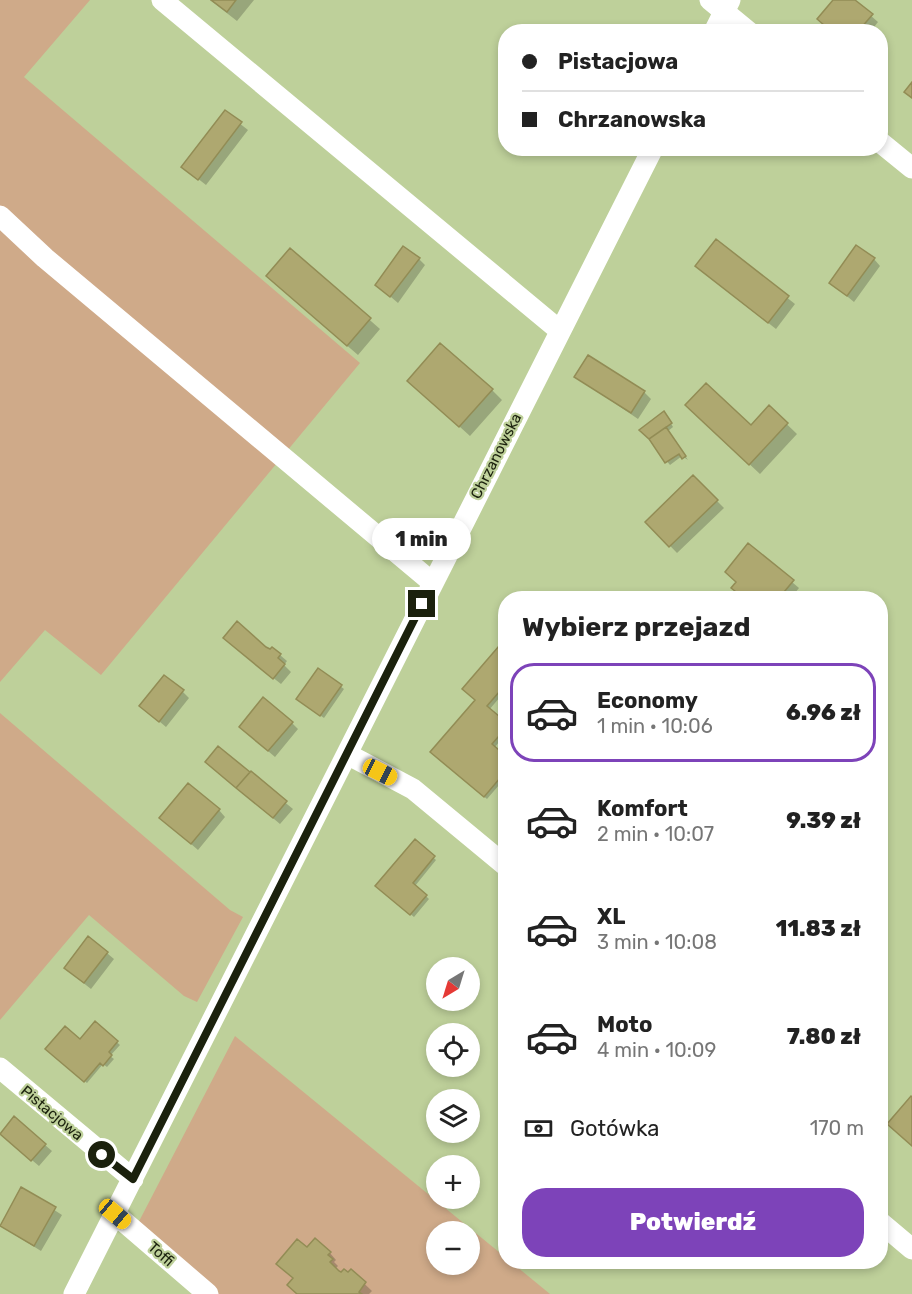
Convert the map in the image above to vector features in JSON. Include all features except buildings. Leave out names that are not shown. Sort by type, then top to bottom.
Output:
[{"type":"street","points":[[162,0],[559,330]]},
{"type":"street","points":[[716,24],[721,4]]},
{"type":"street","points":[[721,4],[741,24]]},
{"type":"street","points":[[888,148],[912,168]]},
{"type":"street","name":"Chrzanowska","points":[[74,1294],[649,156]]},
{"type":"street","points":[[0,216],[45,258],[433,583]]},
{"type":"street","points":[[347,754],[413,789],[498,859]]},
{"type":"street","name":"Pistacjowa","points":[[0,1068],[133,1179]]},
{"type":"street","name":"Toffi","points":[[115,1214],[208,1294]]},
{"type":"street","points":[[888,1229],[912,1249]]},
{"type":"shaded area","points":[[0,0],[90,0],[24,77],[360,363],[101,675],[45,630],[0,682]]},
{"type":"shaded area","points":[[0,713],[230,910],[243,917],[197,1002],[184,996],[89,915],[0,1020]]},
{"type":"shaded area","points":[[235,1036],[426,1192],[426,1209],[446,1209],[461,1221],[426,1221],[426,1275],[480,1275],[480,1237],[498,1251],[498,1269],[520,1269],[550,1294],[209,1294],[134,1231]]},
{"type":"route","points":[[102,1155],[133,1179],[422,604]]}]
